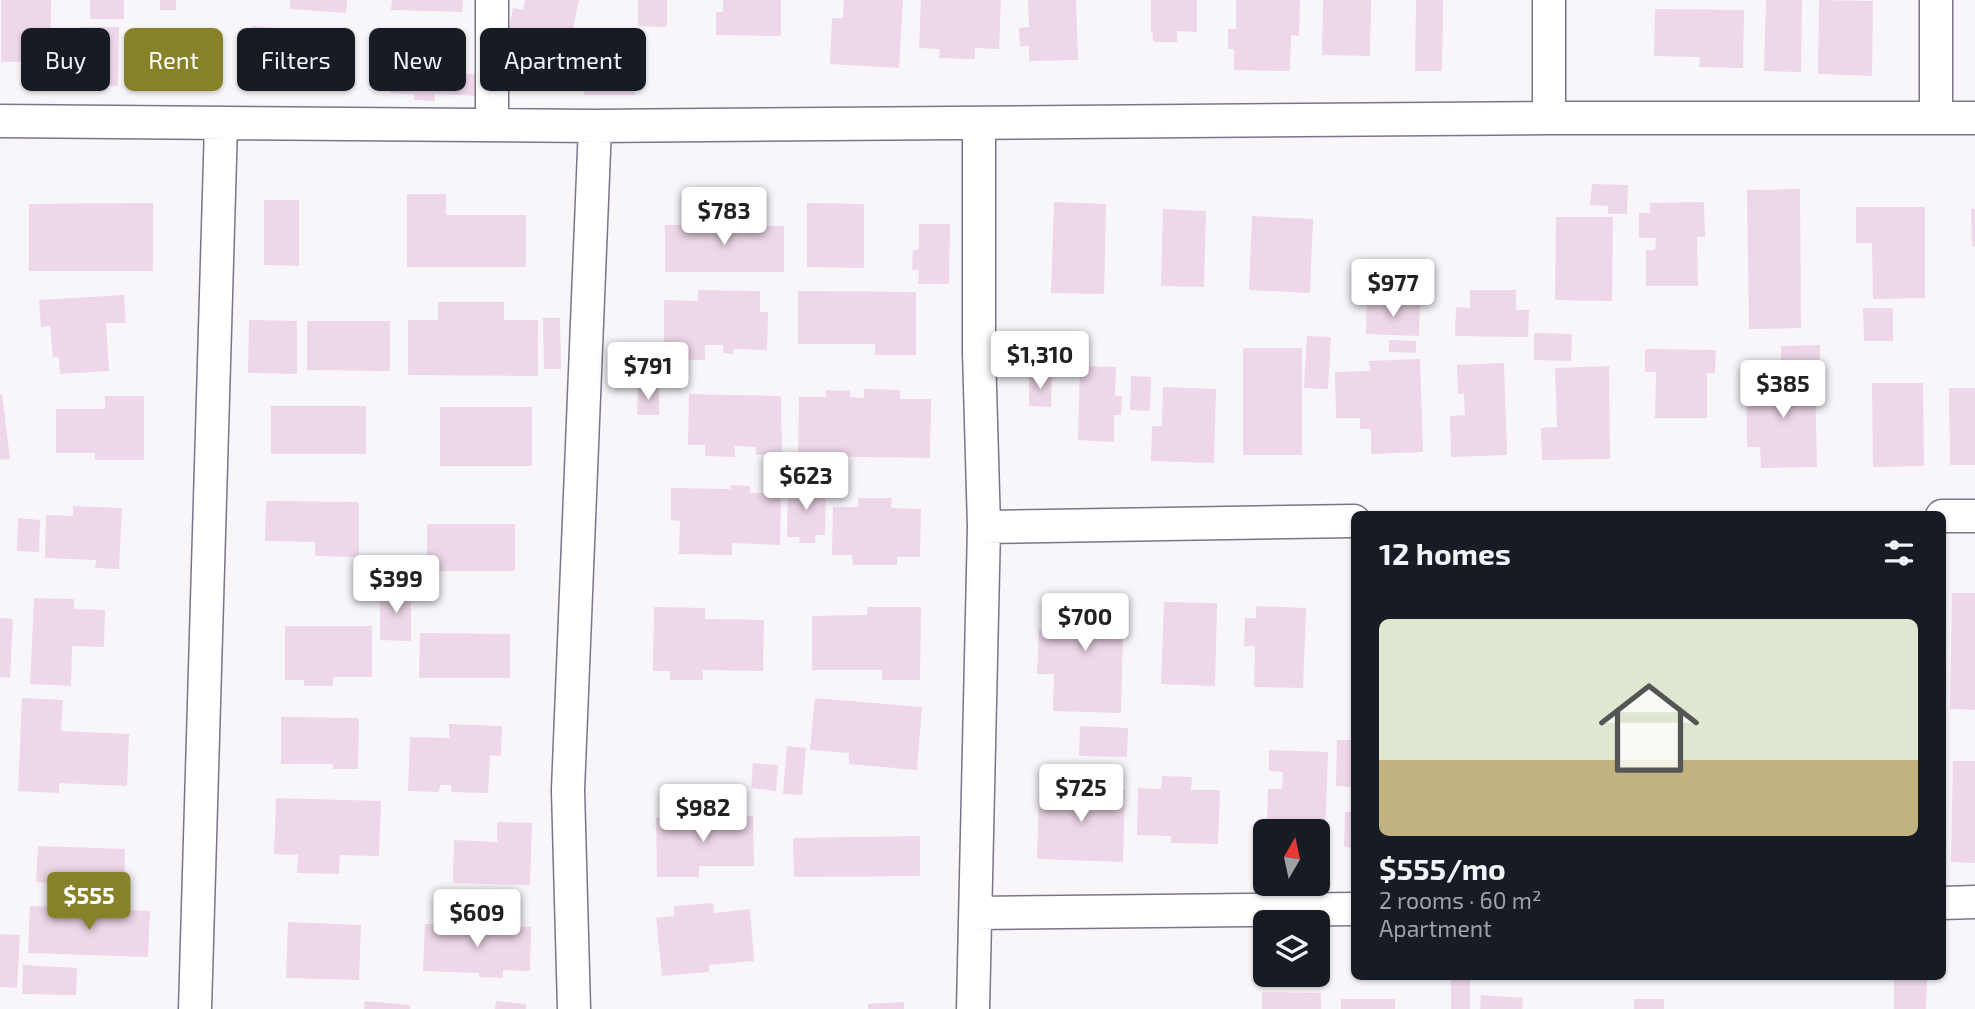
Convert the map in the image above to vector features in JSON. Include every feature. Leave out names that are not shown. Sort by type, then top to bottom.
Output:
[{"type":"street","points":[[492,0],[492,124]]},
{"type":"street","points":[[1549,0],[1549,118]]},
{"type":"street","points":[[1936,0],[1936,118]]},
{"type":"street","points":[[0,121],[221,125],[595,126],[1549,118],[1975,118]]},
{"type":"street","points":[[973,1009],[984,527],[979,352],[979,124]]},
{"type":"street","points":[[195,1009],[221,125]]},
{"type":"street","points":[[574,1009],[568,790],[595,126]]},
{"type":"street","points":[[1946,516],[1975,516]]},
{"type":"street","points":[[984,527],[1351,521]]},
{"type":"street","points":[[1946,903],[1975,902]]},
{"type":"street","points":[[976,913],[1351,909]]},
{"type":"building","points":[[1,0],[51,0],[51,28],[21,28],[21,62],[1,62]]},
{"type":"building","points":[[90,0],[124,0],[124,19],[90,19]]},
{"type":"building","points":[[160,0],[176,0],[176,10],[160,10]]},
{"type":"building","points":[[290,0],[347,0],[346,13],[290,9]]},
{"type":"building","points":[[392,0],[463,0],[462,12],[391,10]]},
{"type":"building","points":[[525,0],[579,0],[573,28],[509,28],[513,8],[523,10]]},
{"type":"building","points":[[638,0],[667,0],[667,27],[638,26]]},
{"type":"building","points":[[723,0],[781,0],[781,36],[716,35],[716,12],[723,12]]},
{"type":"building","points":[[844,0],[903,0],[899,68],[830,64],[832,18],[843,18]]},
{"type":"building","points":[[921,0],[1001,0],[999,49],[975,48],[975,59],[939,58],[940,49],[919,48]]},
{"type":"building","points":[[1028,0],[1076,0],[1078,60],[1029,61],[1029,46],[1020,46],[1019,28],[1029,27]]},
{"type":"building","points":[[1151,0],[1197,0],[1197,32],[1177,31],[1177,42],[1153,42]]},
{"type":"building","points":[[1236,0],[1300,0],[1299,36],[1291,35],[1290,71],[1234,70],[1234,49],[1228,49],[1228,29],[1236,29]]},
{"type":"building","points":[[1323,0],[1371,0],[1370,56],[1322,55]]},
{"type":"building","points":[[1416,0],[1443,0],[1442,71],[1415,71]]},
{"type":"building","points":[[1766,0],[1802,0],[1801,72],[1764,71]]},
{"type":"building","points":[[1819,0],[1873,1],[1872,76],[1818,74]]},
{"type":"building","points":[[1655,9],[1744,10],[1743,68],[1699,67],[1700,57],[1654,56]]},
{"type":"building","points":[[119,27],[118,86],[110,86],[110,28],[81,28]]},
{"type":"building","points":[[466,74],[478,74],[477,96],[435,94],[435,101],[414,100],[414,94],[390,93],[466,91]]},
{"type":"building","points":[[584,91],[635,91],[635,95],[584,95]]},
{"type":"building","points":[[1592,184],[1628,185],[1627,214],[1608,214],[1608,206],[1590,205]]},
{"type":"building","points":[[1800,189],[1801,328],[1749,329],[1747,190]]},
{"type":"building","points":[[407,194],[446,194],[446,215],[526,215],[526,267],[407,267]]},
{"type":"building","points":[[264,200],[299,200],[299,266],[264,265]]},
{"type":"building","points":[[1054,202],[1106,204],[1104,294],[1051,293]]},
{"type":"building","points":[[1704,202],[1705,237],[1697,237],[1698,286],[1646,286],[1646,250],[1655,250],[1656,238],[1639,238],[1639,213],[1650,213],[1650,203]]},
{"type":"building","points":[[153,203],[153,271],[29,271],[29,204]]},
{"type":"building","points":[[807,203],[864,204],[864,268],[807,267]]},
{"type":"building","points":[[1856,207],[1925,207],[1925,298],[1873,299],[1872,243],[1856,243]]},
{"type":"building","points":[[1163,209],[1206,211],[1204,287],[1161,286]]},
{"type":"building","points":[[1971,209],[1975,209],[1975,246],[1972,246]]},
{"type":"building","points":[[706,211],[735,211],[735,225],[784,226],[784,272],[665,272],[665,225],[706,225]]},
{"type":"building","points":[[1252,216],[1313,219],[1310,293],[1249,290]]},
{"type":"building","points":[[1556,217],[1613,217],[1612,301],[1555,300]]},
{"type":"building","points":[[919,224],[950,224],[949,284],[918,284],[919,270],[912,270],[913,250],[919,249]]},
{"type":"building","points":[[698,290],[760,291],[760,312],[768,312],[767,350],[733,349],[733,354],[723,353],[723,345],[705,345],[705,360],[671,360],[672,345],[664,345],[664,300],[698,301]]},
{"type":"building","points":[[1470,290],[1516,290],[1516,310],[1529,310],[1528,337],[1455,336],[1456,307],[1470,308]]},
{"type":"building","points":[[798,291],[916,292],[916,355],[875,355],[875,344],[798,344]]},
{"type":"building","points":[[124,295],[126,323],[106,323],[109,371],[60,374],[59,357],[53,357],[50,326],[41,327],[39,300]]},
{"type":"building","points":[[438,302],[504,302],[504,320],[538,320],[538,376],[408,375],[408,320],[438,320]]},
{"type":"building","points":[[1367,302],[1420,304],[1419,336],[1366,334]]},
{"type":"building","points":[[1863,308],[1893,308],[1893,341],[1864,341]]},
{"type":"building","points":[[543,318],[560,318],[561,369],[544,369]]},
{"type":"building","points":[[249,320],[297,321],[297,374],[248,373]]},
{"type":"building","points":[[307,321],[390,321],[390,371],[307,370]]},
{"type":"building","points":[[1534,333],[1572,334],[1571,361],[1534,360]]},
{"type":"building","points":[[1307,336],[1331,337],[1328,389],[1304,388]]},
{"type":"building","points":[[1389,340],[1416,341],[1416,353],[1389,352]]},
{"type":"building","points":[[1820,345],[1820,367],[1781,368],[1781,346]]},
{"type":"building","points":[[1243,348],[1302,348],[1302,455],[1243,455]]},
{"type":"building","points":[[1645,349],[1716,350],[1715,373],[1707,373],[1707,418],[1655,418],[1656,372],[1645,372]]},
{"type":"building","points":[[1420,359],[1423,452],[1371,454],[1371,429],[1360,429],[1360,418],[1336,418],[1335,372],[1370,371],[1369,361]]},
{"type":"building","points":[[1504,363],[1507,455],[1451,457],[1450,416],[1465,415],[1464,394],[1458,394],[1457,365]]},
{"type":"building","points":[[1080,366],[1116,367],[1115,396],[1122,396],[1121,415],[1114,415],[1114,442],[1078,440]]},
{"type":"building","points":[[1609,366],[1610,459],[1542,460],[1541,428],[1557,427],[1555,368]]},
{"type":"building","points":[[1029,376],[1052,376],[1051,407],[1029,406]]},
{"type":"building","points":[[1131,376],[1151,377],[1150,411],[1130,410]]},
{"type":"building","points":[[1746,376],[1815,376],[1817,467],[1761,468],[1760,447],[1747,447]]},
{"type":"building","points":[[1872,383],[1923,383],[1924,466],[1873,467]]},
{"type":"building","points":[[1163,387],[1216,389],[1214,463],[1151,461],[1152,426],[1162,426]]},
{"type":"building","points":[[638,388],[659,388],[659,415],[637,415]]},
{"type":"building","points":[[1949,388],[1975,388],[1975,465],[1950,465]]},
{"type":"building","points":[[864,389],[900,390],[900,399],[931,399],[930,458],[798,456],[799,397],[826,397],[826,390],[850,391],[850,397],[864,398]]},
{"type":"building","points":[[2,394],[10,459],[0,460],[0,395]]},
{"type":"building","points":[[689,394],[781,396],[782,455],[756,455],[756,447],[735,446],[735,457],[705,456],[705,445],[688,445]]},
{"type":"building","points":[[105,396],[144,396],[144,460],[95,460],[95,453],[56,453],[56,409],[105,409]]},
{"type":"building","points":[[271,406],[366,406],[366,454],[271,454]]},
{"type":"building","points":[[440,407],[532,407],[532,466],[440,466]]},
{"type":"building","points":[[788,484],[826,484],[825,535],[815,535],[815,543],[799,543],[800,537],[787,537]]},
{"type":"building","points":[[730,485],[750,486],[750,493],[781,493],[780,545],[732,543],[732,555],[679,554],[680,521],[671,520],[671,488],[730,489]]},
{"type":"building","points":[[858,498],[892,498],[891,508],[921,509],[920,557],[897,557],[897,565],[853,565],[852,555],[832,555],[833,507],[858,507]]},
{"type":"building","points":[[266,501],[359,502],[359,557],[315,556],[315,542],[265,541]]},
{"type":"building","points":[[73,506],[122,508],[119,569],[95,568],[96,560],[45,558],[46,515],[73,516]]},
{"type":"building","points":[[18,518],[40,520],[39,552],[17,551]]},
{"type":"building","points":[[427,524],[515,524],[515,571],[427,571]]},
{"type":"building","points":[[380,589],[411,590],[411,641],[380,640]]},
{"type":"building","points":[[1952,593],[1975,593],[1975,710],[1950,709]]},
{"type":"building","points":[[1057,594],[1124,595],[1121,713],[1053,711],[1054,674],[1037,674],[1039,630],[1056,631]]},
{"type":"building","points":[[34,598],[74,599],[74,609],[105,610],[104,647],[72,646],[71,686],[30,684]]},
{"type":"building","points":[[1164,602],[1217,603],[1215,686],[1161,684]]},
{"type":"building","points":[[1256,606],[1306,608],[1303,688],[1254,687],[1255,646],[1244,646],[1245,618],[1256,618]]},
{"type":"building","points":[[654,607],[705,608],[705,619],[764,620],[763,671],[703,670],[703,680],[670,680],[670,671],[653,671]]},
{"type":"building","points":[[867,607],[921,607],[920,680],[882,680],[882,670],[812,670],[812,616],[867,615]]},
{"type":"building","points":[[0,618],[13,619],[10,678],[0,677]]},
{"type":"building","points":[[285,626],[372,626],[372,677],[333,677],[333,686],[304,686],[304,680],[285,680]]},
{"type":"building","points":[[420,633],[510,634],[510,678],[419,678]]},
{"type":"building","points":[[22,698],[63,700],[61,731],[129,734],[127,786],[59,783],[59,793],[18,791]]},
{"type":"building","points":[[815,698],[922,707],[917,770],[849,764],[849,753],[810,750]]},
{"type":"building","points":[[281,717],[359,718],[358,769],[333,769],[333,764],[281,764]]},
{"type":"building","points":[[449,724],[502,726],[501,756],[490,755],[488,793],[451,792],[451,785],[440,785],[439,792],[408,791],[410,737],[449,738]]},
{"type":"building","points":[[1080,726],[1128,728],[1127,757],[1079,756]]},
{"type":"building","points":[[1337,740],[1351,740],[1351,787],[1336,786]]},
{"type":"building","points":[[787,746],[806,748],[802,795],[783,794]]},
{"type":"building","points":[[1269,750],[1328,752],[1326,819],[1267,819],[1268,789],[1282,789],[1283,772],[1269,771]]},
{"type":"building","points":[[1953,761],[1975,761],[1975,863],[1951,862]]},
{"type":"building","points":[[753,763],[778,765],[776,791],[751,788]]},
{"type":"building","points":[[1162,776],[1192,777],[1191,790],[1220,790],[1218,844],[1171,843],[1171,836],[1137,835],[1138,788],[1161,789]]},
{"type":"building","points":[[1039,787],[1125,790],[1123,862],[1037,859]]},
{"type":"building","points":[[276,798],[381,801],[379,856],[340,855],[339,874],[297,873],[298,855],[274,854]]},
{"type":"building","points":[[1345,812],[1351,812],[1351,848],[1344,847]]},
{"type":"building","points":[[753,816],[754,866],[699,866],[699,877],[657,877],[656,817]]},
{"type":"building","points":[[497,822],[532,823],[530,885],[453,883],[454,840],[497,842]]},
{"type":"building","points":[[920,836],[920,876],[794,877],[793,838]]},
{"type":"building","points":[[38,846],[125,849],[124,886],[36,882]]},
{"type":"building","points":[[713,903],[714,913],[750,909],[754,961],[709,965],[709,972],[662,976],[656,918],[674,916],[674,906]]},
{"type":"building","points":[[30,906],[150,911],[148,957],[28,953]]},
{"type":"building","points":[[288,922],[361,925],[359,980],[286,978]]},
{"type":"building","points":[[425,924],[531,927],[530,971],[503,970],[503,978],[479,977],[479,973],[423,971]]},
{"type":"building","points":[[0,934],[20,935],[17,988],[0,987]]},
{"type":"building","points":[[23,965],[77,968],[76,995],[22,994]]},
{"type":"building","points":[[1451,980],[1470,980],[1470,1009],[1451,1009]]},
{"type":"building","points":[[1894,980],[1927,980],[1926,1009],[1894,1009]]},
{"type":"building","points":[[1262,992],[1321,993],[1321,1009],[1262,1009]]},
{"type":"building","points":[[1481,995],[1523,998],[1522,1009],[1480,1009]]},
{"type":"building","points":[[1341,999],[1395,999],[1395,1009],[1341,1009]]},
{"type":"building","points":[[1634,999],[1664,999],[1664,1009],[1634,1009]]},
{"type":"building","points":[[365,1001],[410,1005],[410,1009],[364,1009]]},
{"type":"building","points":[[496,1001],[526,1004],[526,1009],[495,1009]]},
{"type":"building","points":[[904,1002],[904,1009],[868,1009],[868,1004]]}]
